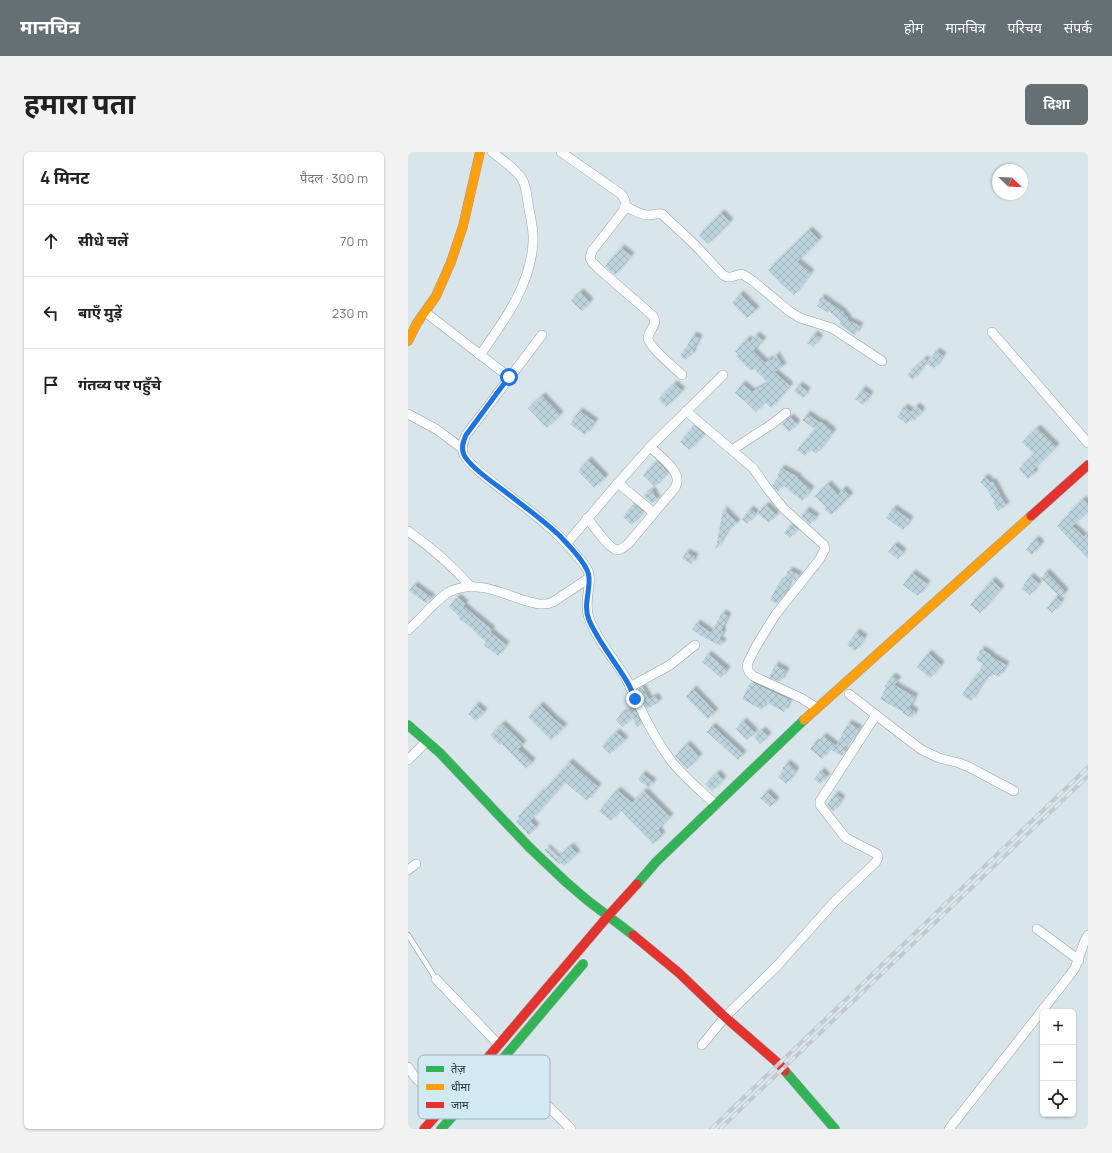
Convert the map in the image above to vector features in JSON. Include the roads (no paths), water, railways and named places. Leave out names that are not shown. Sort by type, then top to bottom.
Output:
[{"type":"main road","points":[[408,341],[414,327],[436,296],[448,270],[457,244],[480,152]]},
{"type":"main road","points":[[490,1055],[608,916],[656,862],[817,708],[1088,465]]},
{"type":"main road","points":[[408,725],[440,753],[529,847],[566,882],[679,973],[725,1017],[779,1064],[835,1129]]},
{"type":"main road","points":[[506,1055],[548,1007],[587,958]]},
{"type":"main road","points":[[424,1129],[434,1119]]},
{"type":"main road","points":[[441,1129],[450,1119]]},
{"type":"street","points":[[480,354],[515,302],[531,262],[533,242],[533,226],[527,192],[523,180],[516,172],[492,152]]},
{"type":"street","points":[[562,152],[621,194],[626,202],[621,215],[592,251],[590,258],[598,268],[653,316],[655,324],[648,337],[649,341],[657,352],[682,375]]},
{"type":"street","points":[[625,206],[648,215],[657,213],[662,214],[696,246],[723,275],[726,277],[741,274],[744,275],[800,318],[832,328],[882,361]]},
{"type":"street","points":[[425,312],[509,377]]},
{"type":"street","points":[[992,332],[1088,443]]},
{"type":"street","points":[[542,335],[466,435],[462,442],[464,456],[487,478],[547,524],[567,543],[584,565],[588,572],[589,578],[586,601],[588,618],[594,630],[627,681],[653,731],[672,761],[682,773],[716,805]]},
{"type":"street","points":[[567,543],[587,518],[650,447],[723,375]]},
{"type":"street","points":[[686,412],[753,468],[784,509],[824,545],[825,549],[819,560],[776,614],[748,660],[747,666],[749,672],[753,676],[800,698],[817,708]]},
{"type":"street","points":[[732,450],[786,413]]},
{"type":"street","points":[[408,414],[436,429],[462,449]]},
{"type":"street","points":[[587,518],[606,543],[611,547],[616,550],[622,549],[628,544],[675,488],[678,480],[677,474],[672,468],[650,447]]},
{"type":"street","points":[[618,483],[654,513]]},
{"type":"street","points":[[408,531],[441,556],[471,586]]},
{"type":"street","points":[[408,630],[447,592],[458,588],[471,586],[494,590],[528,601],[547,604],[553,602],[589,578]]},
{"type":"street","points":[[630,687],[670,665],[695,645]]},
{"type":"street","points":[[849,694],[922,750],[939,758],[969,767],[1014,791]]},
{"type":"street","points":[[702,1045],[725,1017],[778,965],[835,901],[877,860],[878,857],[874,852],[846,838],[823,811],[820,805],[820,801],[876,715]]},
{"type":"street","points":[[408,760],[427,741]]},
{"type":"street","points":[[408,870],[416,864]]},
{"type":"street","points":[[1037,929],[1079,960]]},
{"type":"street","points":[[949,1129],[1070,975],[1079,960],[1085,940],[1088,936]]},
{"type":"street","points":[[436,979],[499,1045]]},
{"type":"street","points":[[408,1067],[418,1080]]},
{"type":"street","points":[[550,1108],[571,1129]]},
{"type":"lane","points":[[408,935],[436,979]]},
{"type":"railway","points":[[711,1129],[1088,767]]},
{"type":"railway","points":[[720,1129],[1088,776]]}]
